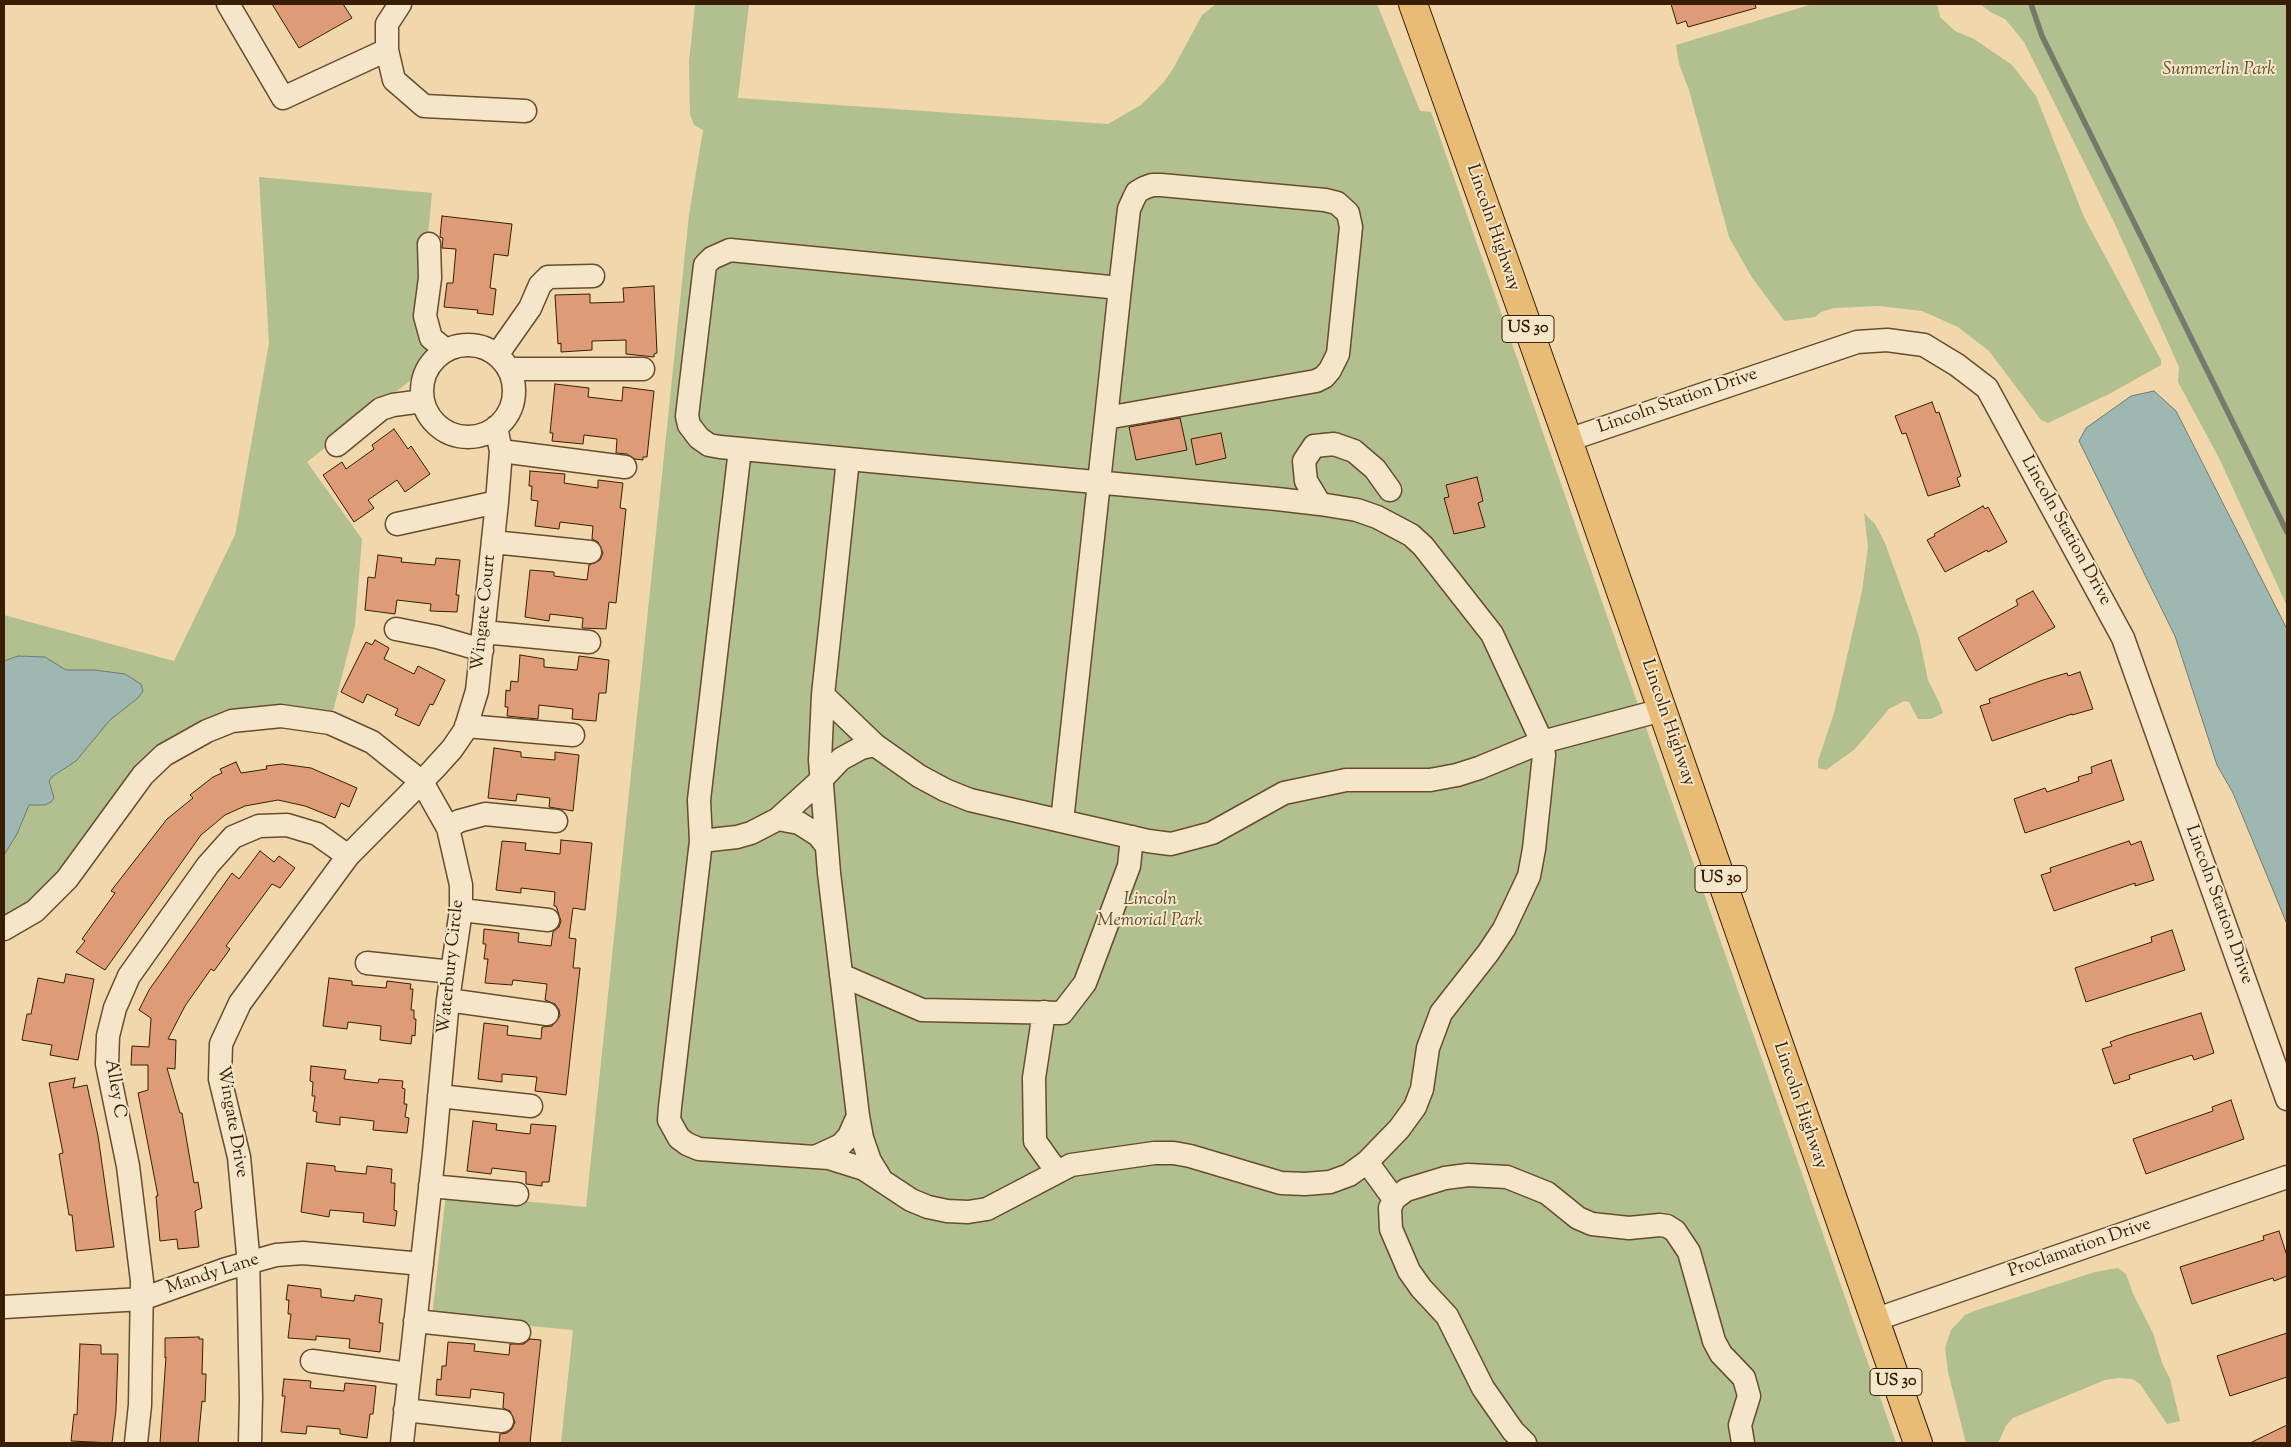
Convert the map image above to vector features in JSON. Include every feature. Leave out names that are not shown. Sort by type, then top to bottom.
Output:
[{"type":"main road","name":"Lincoln Highway","points":[[1412,4],[1568,440],[1918,1443]]},
{"type":"street","points":[[228,4],[283,98],[387,50]]},
{"type":"street","points":[[400,4],[387,24],[387,50],[394,80],[424,106],[524,111]]},
{"type":"street","points":[[1062,821],[1120,288],[1130,209],[1137,192],[1152,185],[1325,200],[1336,203],[1348,213],[1351,227],[1338,354],[1324,377],[1316,381],[1106,418]]},
{"type":"street","points":[[429,244],[430,278],[425,316],[431,338],[446,350]]},
{"type":"street","points":[[740,449],[699,800],[701,841],[670,1107],[669,1120],[673,1130],[687,1144],[699,1149],[829,1158],[864,1169],[894,1189],[928,1207],[947,1212],[968,1212],[986,1209],[1071,1165],[1174,1153],[1214,1162],[1281,1183],[1330,1182],[1349,1175],[1367,1162],[1399,1130],[1415,1107],[1422,1089],[1428,1048],[1441,1013],[1488,953],[1519,899],[1528,876],[1534,849],[1544,755],[1542,742],[1492,634],[1423,546],[1411,534],[1377,517],[1357,510],[1320,504],[709,445],[692,432],[687,416],[705,265],[712,258],[730,250],[1120,288]]},
{"type":"street","points":[[503,362],[540,285],[548,277],[593,276]]},
{"type":"street","name":"Lincoln Station Drive","points":[[1568,440],[1857,342],[1887,340],[1924,346],[1957,365],[1987,388],[2123,638],[2287,1099]]},
{"type":"street","points":[[472,345],[485,348],[503,362],[513,381],[514,394],[511,407],[505,418],[496,427],[478,435],[459,436],[446,432],[436,424],[428,413],[423,401],[422,389],[424,376],[430,365],[446,350],[472,345]]},
{"type":"street","points":[[503,362],[643,369]]},
{"type":"street","points":[[337,445],[381,409],[393,405],[423,401]]},
{"type":"street","name":"Wingate Court","points":[[422,782],[452,749],[466,726],[477,691],[501,451],[496,427]]},
{"type":"street","points":[[1320,504],[1306,481],[1304,461],[1314,446],[1334,444],[1354,451],[1375,469],[1390,490]]},
{"type":"street","points":[[501,451],[625,467]]},
{"type":"street","points":[[848,459],[823,695],[820,736],[821,780],[826,845],[858,1116],[862,1138],[870,1161],[881,1179]]},
{"type":"street","points":[[397,524],[497,502]]},
{"type":"street","points":[[493,542],[590,552]]},
{"type":"street","points":[[396,629],[437,637],[482,641],[589,642]]},
{"type":"street","points":[[823,695],[875,745],[918,776],[945,790],[970,800],[1170,844],[1212,833],[1284,793],[1346,780],[1422,780],[1457,775],[1542,742],[1662,710]]},
{"type":"street","name":"Waterbury Circle","points":[[4,929],[35,911],[67,879],[143,775],[164,755],[207,731],[232,720],[281,716],[330,723],[372,742],[422,782],[448,828],[461,885],[461,910],[448,1000],[402,1443]]},
{"type":"street","points":[[466,726],[573,735]]},
{"type":"street","points":[[701,841],[737,837],[751,833],[778,819],[841,759],[860,748],[875,745]]},
{"type":"street","name":"Wingate Drive","points":[[250,1443],[248,1262],[239,1157],[220,1079],[221,1044],[240,1004],[348,856],[422,782]]},
{"type":"street","points":[[448,828],[459,821],[485,814],[556,821]]},
{"type":"street","points":[[778,819],[799,823],[818,835],[826,845]]},
{"type":"street","name":"Alley C","points":[[136,1443],[140,1405],[142,1299],[128,1166],[107,1064],[108,1036],[115,1008],[129,976],[208,865],[233,837],[259,826],[287,825],[317,834],[348,856]]},
{"type":"street","points":[[841,974],[922,1010],[1062,1013],[1085,982],[1130,866],[1132,837]]},
{"type":"street","points":[[461,910],[548,920]]},
{"type":"street","points":[[367,963],[452,972]]},
{"type":"street","points":[[448,1000],[547,1014]]},
{"type":"street","points":[[1044,1012],[1034,1078],[1035,1140],[1057,1172]]},
{"type":"street","points":[[439,1096],[531,1106]]},
{"type":"street","points":[[817,1156],[841,1145],[849,1136],[858,1116]]},
{"type":"street","points":[[1367,1162],[1394,1199]]},
{"type":"street","points":[[1525,1443],[1513,1431],[1483,1388],[1448,1316],[1421,1288],[1409,1271],[1391,1229],[1390,1208],[1394,1199],[1406,1190],[1445,1178],[1468,1175],[1507,1177],[1548,1193],[1578,1218],[1592,1224],[1629,1228],[1660,1225],[1667,1226],[1676,1231],[1689,1252],[1714,1341],[1721,1354],[1744,1378],[1749,1396],[1740,1425],[1743,1443]]},
{"type":"street","name":"Proclamation Drive","points":[[1874,1320],[2287,1177]]},
{"type":"street","points":[[430,1186],[517,1194]]},
{"type":"street","name":"Mandy Lane","points":[[4,1306],[142,1299],[248,1262],[276,1255],[303,1253],[422,1264]]},
{"type":"street","points":[[415,1321],[519,1332]]},
{"type":"street","points":[[312,1361],[409,1374]]},
{"type":"street","points":[[405,1410],[502,1422]]},
{"type":"green space","name":"Lincoln Memorial Park","points":[[695,4],[749,4],[738,98],[1108,124],[1141,105],[1163,83],[1173,69],[1202,15],[1216,4],[1377,4],[1420,111],[1431,112],[1896,1443],[561,1443],[573,1330],[432,1317],[446,1194],[586,1207],[689,215],[703,130],[694,125],[690,115],[689,62]]},
{"type":"green space","points":[[1813,4],[1937,4],[1940,17],[1955,31],[1974,39],[2012,65],[2036,96],[2084,217],[2161,360],[2161,365],[2111,393],[2048,423],[2041,420],[1989,351],[1958,327],[1922,311],[1879,306],[1834,308],[1821,312],[1815,317],[1785,321],[1782,318],[1751,276],[1729,237],[1689,90],[1679,64],[1676,45]]},
{"type":"green space","name":"Summerlin Park","points":[[1980,4],[2287,4],[2287,606],[2219,458],[2178,382],[2179,367],[2114,222],[2024,42],[2005,19],[1992,13]]},
{"type":"green space","points":[[259,177],[432,193],[420,321],[430,365],[307,462],[362,539],[355,625],[330,723],[281,716],[186,742],[67,879],[4,929],[4,615],[174,661],[235,535],[269,343]]},
{"type":"green space","points":[[1864,513],[1875,524],[1885,543],[1919,637],[1928,680],[1943,713],[1931,719],[1918,719],[1909,702],[1904,701],[1889,709],[1855,749],[1826,770],[1818,768],[1818,761],[1834,713],[1862,591],[1868,547]]},
{"type":"green space","points":[[2118,1268],[2126,1274],[2133,1294],[2153,1333],[2162,1363],[2170,1379],[2180,1421],[2167,1424],[2140,1384],[2132,1379],[2119,1378],[2105,1380],[2013,1418],[2006,1426],[1998,1443],[1966,1443],[1948,1372],[1945,1348],[1951,1330],[1965,1315],[1977,1310],[2095,1272]]},
{"type":"water","points":[[2154,391],[2176,411],[2287,629],[2287,924],[2233,793],[2217,765],[2175,636],[2079,441],[2086,428],[2131,396]]},
{"type":"water","points":[[18,656],[45,657],[66,670],[95,670],[125,674],[141,684],[143,691],[138,698],[110,720],[76,761],[53,776],[49,781],[54,798],[45,805],[29,805],[17,834],[4,855],[4,661]]},
{"type":"building","points":[[272,4],[343,4],[352,18],[299,48]]},
{"type":"building","points":[[1671,4],[1755,4],[1756,8],[1688,27],[1686,21],[1677,24]]},
{"type":"building","points":[[442,216],[512,224],[508,256],[494,254],[490,288],[496,289],[493,315],[477,313],[478,310],[444,307],[447,283],[453,283],[456,249],[442,248],[443,238],[440,237]]},
{"type":"building","points":[[654,286],[657,353],[654,354],[654,357],[626,354],[626,340],[592,341],[592,350],[561,352],[561,343],[558,344],[555,295],[590,294],[590,303],[624,302],[623,288]]},
{"type":"building","points":[[555,384],[589,388],[588,397],[622,401],[623,387],[654,391],[647,457],[643,457],[643,460],[635,459],[627,454],[616,453],[617,439],[584,435],[583,444],[552,441],[553,433],[550,433]]},
{"type":"building","points":[[1932,402],[1936,413],[1939,412],[1961,476],[1957,478],[1960,486],[1928,496],[1906,433],[1902,434],[1895,416]]},
{"type":"building","points":[[1180,418],[1187,450],[1136,460],[1129,427]]},
{"type":"building","points":[[394,429],[408,449],[411,446],[430,474],[405,492],[397,480],[368,500],[374,508],[354,522],[323,475],[342,462],[346,469],[374,449],[372,445]]},
{"type":"building","points":[[1221,433],[1226,458],[1196,465],[1191,439]]},
{"type":"building","points":[[530,471],[565,474],[564,483],[598,488],[598,480],[623,483],[620,508],[626,509],[616,603],[609,602],[606,629],[582,628],[583,618],[550,614],[549,621],[525,617],[530,570],[554,572],[554,576],[587,580],[589,565],[600,560],[603,553],[598,542],[592,539],[593,526],[560,522],[559,529],[535,526],[538,501],[531,500],[532,486],[529,486]]},
{"type":"building","points":[[1477,477],[1483,501],[1478,503],[1485,527],[1454,534],[1444,498],[1449,497],[1446,485]]},
{"type":"building","points":[[1983,506],[1985,509],[1988,507],[2007,542],[1988,552],[1987,550],[1945,572],[1927,540]]},
{"type":"building","points":[[378,555],[402,558],[401,562],[435,565],[436,558],[460,560],[456,595],[459,595],[457,612],[430,611],[431,604],[397,600],[395,614],[365,610],[368,577],[375,578]]},
{"type":"building","points":[[2033,591],[2055,627],[1976,671],[1958,638],[2018,605],[2016,600]]},
{"type":"building","points":[[375,640],[389,648],[384,659],[414,674],[418,666],[445,680],[433,705],[430,704],[419,726],[395,715],[398,709],[367,694],[363,703],[341,692],[366,642],[372,645]]},
{"type":"building","points":[[520,655],[544,659],[544,667],[577,670],[579,656],[609,660],[606,693],[599,693],[596,721],[572,719],[573,709],[539,705],[538,719],[507,716],[508,707],[505,707],[506,690],[510,691],[511,681],[518,682]]},
{"type":"building","points":[[2080,672],[2093,709],[2072,714],[1992,741],[1980,706],[1990,703],[1989,699],[2043,680],[2067,673],[2068,676]]},
{"type":"building","points":[[494,748],[521,752],[521,757],[555,760],[555,752],[579,755],[573,811],[549,807],[550,798],[517,794],[516,801],[488,798]]},
{"type":"building","points":[[2111,760],[2124,800],[2025,833],[2014,799],[2045,788],[2047,792],[2079,781],[2078,777],[2092,773],[2091,767]]},
{"type":"building","points":[[236,762],[241,773],[267,769],[266,766],[282,764],[311,768],[357,788],[349,807],[341,803],[335,818],[305,806],[278,800],[245,806],[225,815],[201,835],[105,970],[76,952],[85,941],[82,939],[115,893],[111,891],[167,819],[193,798],[190,795],[213,777],[222,773],[220,769]]},
{"type":"building","points":[[561,840],[592,843],[585,910],[573,908],[569,938],[576,939],[573,968],[580,968],[566,1095],[535,1091],[537,1077],[502,1074],[502,1082],[478,1079],[484,1023],[508,1026],[507,1035],[541,1039],[542,1027],[552,1026],[560,1016],[555,1004],[545,1000],[547,984],[513,980],[512,985],[485,983],[488,959],[484,959],[486,944],[483,944],[484,929],[519,933],[518,942],[551,946],[553,932],[559,927],[561,921],[556,906],[554,906],[555,892],[521,888],[521,893],[496,890],[502,841],[526,843],[525,850],[560,854]]},
{"type":"building","points":[[2129,841],[2131,845],[2141,841],[2154,880],[2135,886],[2135,883],[2054,911],[2041,875],[2051,872],[2050,868]]},
{"type":"building","points":[[260,851],[274,862],[279,856],[295,868],[280,888],[272,884],[226,946],[230,949],[214,971],[211,969],[185,1006],[168,1039],[176,1040],[175,1069],[167,1068],[180,1113],[182,1113],[194,1183],[198,1182],[202,1208],[195,1211],[199,1247],[178,1249],[177,1239],[160,1241],[156,1196],[158,1196],[138,1093],[148,1090],[148,1065],[131,1065],[132,1046],[149,1047],[151,1018],[139,1010],[149,990],[232,873],[239,879]]},
{"type":"building","points":[[2172,930],[2185,970],[2086,1002],[2075,968],[2152,942],[2151,937]]},
{"type":"building","points":[[66,974],[94,979],[78,1060],[50,1055],[52,1045],[22,1040],[27,1014],[31,1014],[38,978],[64,983]]},
{"type":"building","points":[[329,978],[352,981],[352,985],[386,988],[387,981],[411,984],[410,989],[413,989],[411,1010],[414,1010],[414,1019],[416,1019],[415,1036],[412,1035],[411,1044],[380,1040],[381,1026],[348,1022],[347,1029],[323,1026]]},
{"type":"building","points":[[2201,1013],[2214,1053],[2194,1060],[2192,1055],[2129,1075],[2130,1079],[2114,1084],[2102,1049],[2112,1046],[2110,1042]]},
{"type":"building","points":[[311,1066],[346,1070],[344,1079],[378,1083],[379,1079],[403,1081],[402,1088],[405,1089],[404,1104],[407,1104],[405,1117],[409,1118],[407,1133],[373,1130],[374,1121],[340,1117],[340,1125],[316,1122],[317,1112],[313,1111],[315,1096],[312,1096],[313,1082],[310,1081]]},
{"type":"building","points":[[75,1078],[73,1088],[87,1085],[98,1136],[114,1247],[76,1251],[72,1215],[69,1215],[59,1154],[63,1153],[49,1083]]},
{"type":"building","points":[[2231,1100],[2244,1139],[2146,1174],[2133,1139],[2213,1111],[2212,1107]]},
{"type":"building","points":[[473,1121],[497,1124],[496,1130],[530,1134],[531,1124],[556,1126],[549,1182],[542,1182],[542,1186],[526,1184],[526,1172],[492,1168],[491,1174],[467,1171]]},
{"type":"building","points":[[307,1163],[335,1166],[335,1171],[366,1174],[367,1166],[392,1169],[391,1183],[395,1183],[394,1210],[397,1211],[395,1226],[363,1222],[364,1213],[330,1210],[329,1217],[301,1212]]},
{"type":"building","points":[[2279,1231],[2287,1256],[2287,1276],[2274,1281],[2273,1278],[2192,1304],[2180,1267],[2264,1240],[2263,1236]]},
{"type":"building","points":[[288,1285],[321,1289],[321,1297],[354,1301],[355,1295],[382,1299],[379,1323],[383,1323],[380,1352],[349,1348],[350,1339],[316,1336],[316,1340],[288,1338],[291,1314],[288,1314],[289,1300],[286,1300]]},
{"type":"building","points":[[2287,1333],[2287,1377],[2230,1396],[2217,1356]]},
{"type":"building","points":[[199,1337],[199,1339],[203,1339],[202,1374],[206,1374],[205,1402],[202,1401],[198,1443],[160,1443],[166,1357],[165,1338]]},
{"type":"building","points":[[530,1339],[541,1340],[530,1443],[499,1443],[500,1434],[507,1433],[512,1429],[515,1422],[510,1411],[503,1408],[504,1393],[471,1389],[470,1398],[436,1395],[437,1379],[441,1380],[442,1366],[446,1366],[448,1342],[475,1344],[474,1351],[509,1355],[510,1344],[524,1344]]},
{"type":"building","points":[[80,1344],[101,1345],[101,1354],[118,1354],[116,1410],[112,1443],[71,1441],[74,1414],[77,1415]]},
{"type":"building","points":[[284,1379],[311,1381],[310,1388],[344,1391],[345,1383],[376,1386],[373,1414],[370,1414],[367,1438],[340,1434],[340,1429],[307,1426],[306,1434],[281,1432],[285,1396],[282,1396]]},
{"type":"building","points":[[2287,1425],[2287,1443],[2250,1443]]},
{"type":"waterway","points":[[2031,4],[2042,36],[2287,532]]}]
